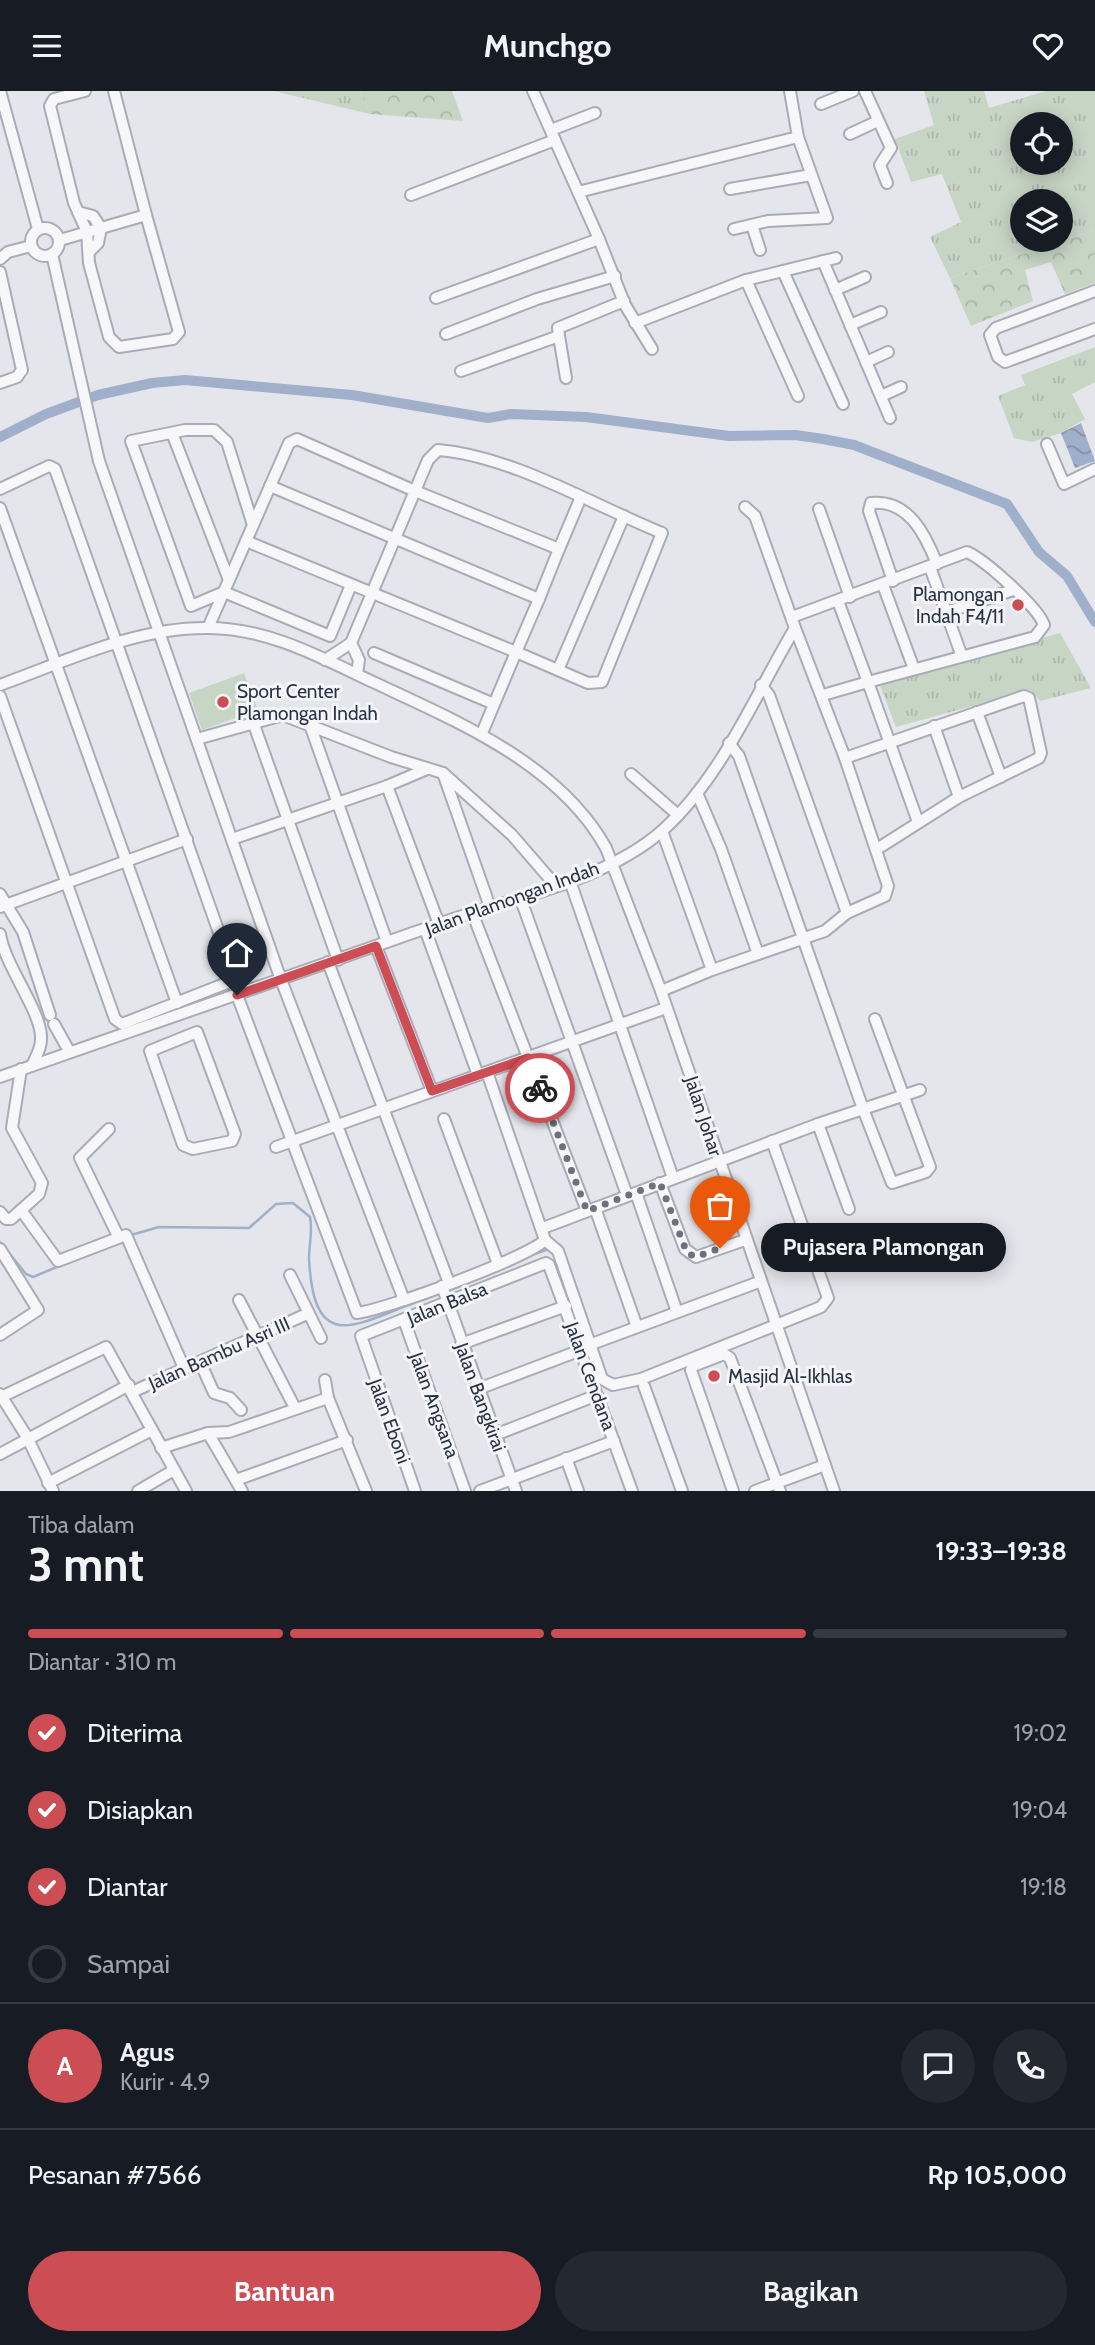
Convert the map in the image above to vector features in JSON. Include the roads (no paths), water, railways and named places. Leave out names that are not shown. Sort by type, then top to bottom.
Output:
[{"type":"street","points":[[1,91],[38,229]]},
{"type":"street","points":[[85,91],[54,99],[50,106],[78,212],[87,232],[89,263],[112,343],[119,347],[176,338],[179,330],[114,91]]},
{"type":"street","points":[[533,91],[600,239],[624,301],[652,349]]},
{"type":"street","points":[[734,229],[768,221],[827,218],[798,137],[790,91]]},
{"type":"street","points":[[821,104],[853,91]]},
{"type":"street","points":[[865,91],[891,151],[880,165],[887,183]]},
{"type":"street","points":[[411,195],[553,135],[595,113]]},
{"type":"street","points":[[850,134],[878,121]]},
{"type":"street","points":[[578,193],[798,137]]},
{"type":"street","points":[[730,189],[811,175]]},
{"type":"street","points":[[78,212],[93,216],[102,228]]},
{"type":"street","points":[[146,215],[60,240],[52,254],[78,373],[99,461],[158,632],[280,977],[404,1300]]},
{"type":"street","points":[[752,225],[760,250]]},
{"type":"street","points":[[89,252],[98,243],[102,228]]},
{"type":"street","points":[[31,246],[32,236],[38,229],[51,229],[60,240]]},
{"type":"street","points":[[436,297],[600,239]]},
{"type":"street","points":[[3,254],[31,246]]},
{"type":"street","points":[[31,246],[40,255],[52,254]]},
{"type":"street","points":[[635,323],[746,279],[836,258]]},
{"type":"street","points":[[823,261],[890,418]]},
{"type":"street","points":[[783,271],[843,404]]},
{"type":"street","points":[[0,272],[22,370],[17,377],[0,383]]},
{"type":"street","points":[[446,334],[537,299],[615,275]]},
{"type":"street","points":[[835,290],[865,277]]},
{"type":"street","points":[[746,279],[798,396]]},
{"type":"street","points":[[1095,291],[996,328],[990,335],[998,358],[1005,362],[1095,329]]},
{"type":"street","points":[[566,378],[558,328],[624,301]]},
{"type":"street","points":[[850,325],[881,312]]},
{"type":"street","points":[[461,371],[559,336]]},
{"type":"street","points":[[866,362],[888,352]]},
{"type":"street","points":[[881,396],[901,387]]},
{"type":"street","points":[[253,525],[227,442],[214,430],[172,433],[131,441],[191,605],[224,592],[330,636],[351,585]]},
{"type":"street","points":[[172,433],[229,580]]},
{"type":"street","points":[[208,628],[289,443],[297,439],[415,491],[559,549]]},
{"type":"street","points":[[1048,444],[1064,484],[1095,469]]},
{"type":"street","points":[[246,541],[372,594],[516,652],[588,683],[602,682],[662,533],[582,497],[467,452],[438,450],[428,460],[372,594],[351,643],[325,660]]},
{"type":"street","points":[[0,489],[49,466],[54,467],[234,975],[228,984],[122,1024],[118,1023],[0,696]]},
{"type":"street","points":[[270,486],[540,599]]},
{"type":"street","points":[[482,733],[582,497]]},
{"type":"street","points":[[914,669],[869,511],[871,503],[888,506],[919,524],[961,655]]},
{"type":"street","points":[[661,991],[712,970],[825,931],[847,913],[887,894],[888,886],[877,849],[823,695],[793,622],[755,516],[745,507]]},
{"type":"street","points":[[0,508],[177,1003]]},
{"type":"street","points":[[819,509],[850,597]]},
{"type":"street","points":[[558,670],[624,516]]},
{"type":"street","points":[[793,622],[838,601],[967,552],[1013,590],[1042,620],[1040,633],[823,695]]},
{"type":"street","points":[[947,613],[1013,590]]},
{"type":"street","points":[[838,601],[918,822]]},
{"type":"street","name":"Jalan Plamongan Indah","points":[[0,1077],[163,1018],[237,995],[280,977],[556,886],[610,863],[662,831],[697,793],[729,743],[793,622]]},
{"type":"street","name":"Jalan Johar","points":[[0,685],[158,632],[208,628],[259,633],[357,674],[482,733],[522,760],[574,805],[597,832],[661,991],[723,1160],[759,1282],[778,1322],[834,1491]]},
{"type":"street","points":[[351,643],[359,660],[357,674]]},
{"type":"street","points":[[374,653],[494,704]]},
{"type":"street","points":[[761,684],[769,695],[847,913]]},
{"type":"street","points":[[845,758],[1024,696],[1031,701],[1041,755],[959,797],[877,849]]},
{"type":"street","points":[[977,712],[1001,777]]},
{"type":"street","points":[[197,739],[283,715],[309,722],[426,769],[443,773],[512,835],[556,886]]},
{"type":"street","name":"Jalan Bangkirai","points":[[253,722],[289,819],[333,961],[461,1344],[516,1491]]},
{"type":"street","points":[[309,722],[339,803],[382,944],[432,1091]]},
{"type":"street","points":[[933,726],[959,797]]},
{"type":"street","points":[[729,743],[740,756],[802,939],[890,1181],[898,1182],[926,1172],[930,1167],[875,1019]]},
{"type":"street","points":[[232,839],[387,786],[426,769]]},
{"type":"street","points":[[443,773],[490,907]]},
{"type":"street","points":[[631,774],[678,815]]},
{"type":"street","points":[[387,786],[439,924]]},
{"type":"street","points":[[697,793],[721,849],[758,954]]},
{"type":"street","points":[[662,831],[712,970]]},
{"type":"street","points":[[4,906],[187,839]]},
{"type":"street","points":[[570,881],[618,1026],[673,1178]]},
{"type":"street","points":[[0,894],[32,956],[50,1016],[69,1051]]},
{"type":"street","points":[[520,897],[677,1312]]},
{"type":"street","points":[[472,912],[636,1327]]},
{"type":"street","points":[[425,929],[544,1234],[558,1251],[585,1347],[602,1379],[613,1385],[641,1379],[712,1354],[778,1322],[824,1305],[828,1298],[772,1141]]},
{"type":"street","points":[[0,934],[9,966],[34,1014],[41,1040]]},
{"type":"street","points":[[237,995],[356,1312],[445,1292],[591,1209],[818,1124],[920,1090]]},
{"type":"street","points":[[276,1147],[666,1008]]},
{"type":"street","points":[[34,1014],[50,1016]]},
{"type":"street","points":[[163,1018],[174,1041]]},
{"type":"street","points":[[198,1034],[235,1134],[232,1141],[193,1149],[183,1145],[149,1051],[174,1041],[198,1034]]},
{"type":"street","points":[[0,1212],[9,1220],[38,1193],[43,1184],[12,1128],[26,1067],[41,1040],[54,1035],[60,1037]]},
{"type":"street","points":[[444,1119],[498,1264]]},
{"type":"street","points":[[818,1124],[849,1209]]},
{"type":"street","points":[[109,1129],[80,1158],[124,1238],[184,1369]]},
{"type":"street","points":[[660,1183],[685,1249],[690,1255],[696,1257],[745,1240]]},
{"type":"street","points":[[21,1210],[58,1261],[124,1238]]},
{"type":"street","points":[[0,1249],[37,1308],[36,1312],[2,1329]]},
{"type":"street","name":"Jalan Balsa","points":[[365,1350],[361,1341],[363,1334],[404,1320],[445,1292],[546,1263]]},
{"type":"street","name":"Jalan Cendana","points":[[546,1263],[585,1347],[597,1395],[632,1491]]},
{"type":"street","points":[[290,1275],[321,1338]]},
{"type":"street","points":[[478,1389],[759,1282]]},
{"type":"street","points":[[239,1300],[293,1403]]},
{"type":"street","points":[[461,1344],[566,1306]]},
{"type":"street","name":"Jalan Bambu Asri III","points":[[0,1454],[27,1437],[130,1388],[184,1369],[307,1314]]},
{"type":"street","name":"Jalan Angsana","points":[[404,1320],[465,1491]]},
{"type":"street","points":[[152,1430],[50,1487],[27,1437],[1,1396],[102,1346],[109,1349],[186,1491]]},
{"type":"street","name":"Jalan Eboni","points":[[365,1350],[415,1491]]},
{"type":"street","points":[[733,1491],[692,1368],[712,1354],[726,1354],[730,1358],[778,1487]]},
{"type":"street","points":[[200,1362],[214,1393],[230,1398],[241,1410]]},
{"type":"street","points":[[325,1380],[330,1402],[365,1489],[352,1491]]},
{"type":"street","points":[[644,1386],[682,1491]]},
{"type":"street","points":[[495,1435],[597,1395]]},
{"type":"street","points":[[161,1448],[208,1433],[229,1432],[330,1402]]},
{"type":"street","points":[[208,1433],[242,1491]]},
{"type":"street","points":[[236,1480],[347,1440]]},
{"type":"street","points":[[480,1491],[510,1477],[614,1441]]},
{"type":"street","points":[[566,1458],[578,1491]]},
{"type":"street","points":[[755,1491],[778,1487],[825,1465]]},
{"type":"street","points":[[138,1491],[174,1470]]},
{"type":"water","points":[[1081,423],[1095,461],[1075,468],[1061,433]]},
{"type":"waterway","points":[[0,437],[46,414],[98,395],[152,383],[185,380],[352,395],[488,418],[511,414],[586,417],[729,436],[795,435],[823,439],[854,445],[1007,504],[1039,552],[1067,576],[1095,622]]},
{"type":"waterway","points":[[131,1235],[159,1227],[249,1228],[276,1204],[293,1203],[310,1217],[309,1259],[312,1288],[318,1308],[327,1320],[339,1325],[354,1324],[413,1303]]},
{"type":"waterway","points":[[0,1242],[26,1274],[33,1277],[64,1264]]},
{"type":"waterway","points":[[529,1256],[549,1249]]},
{"type":"place","name":"Plamongan Indah F4/11","points":[[1018,605]]},
{"type":"place","name":"Sport Center Plamongan Indah","points":[[223,702]]},
{"type":"place","name":"Pujasera Plamongan","points":[[720,1248]]},
{"type":"place","name":"Masjid Al-Ikhlas","points":[[714,1376]]}]
